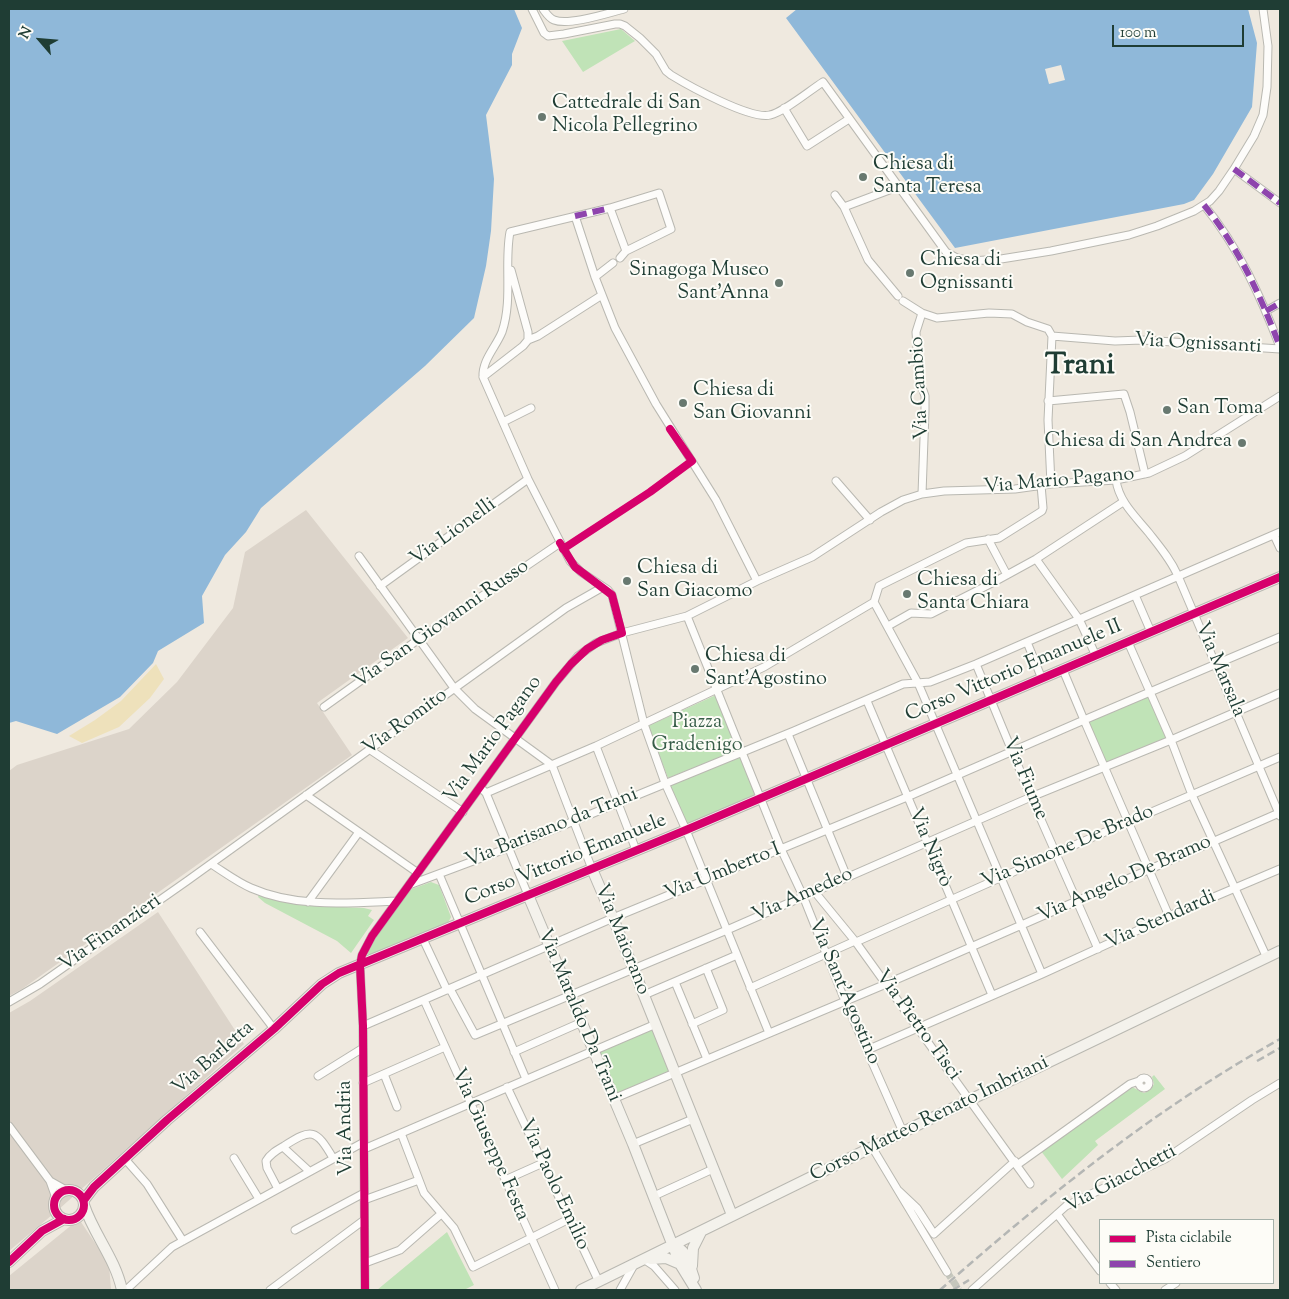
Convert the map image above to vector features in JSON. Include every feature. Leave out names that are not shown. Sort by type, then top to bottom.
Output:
[{"type":"street","points":[[532,9],[544,33],[548,36],[615,24],[625,26],[656,54],[666,71],[692,86],[750,113],[769,116],[823,82],[900,186],[942,248],[950,255],[964,260],[1001,259],[1081,246],[1145,230],[1194,211],[1204,205],[1219,191],[1234,169],[1254,136],[1265,106],[1268,46],[1262,9]]},
{"type":"street","points":[[543,9],[552,19],[561,22],[588,18],[624,9]]},
{"type":"street","points":[[784,108],[807,146],[850,118]]},
{"type":"street","points":[[1234,169],[1280,202]]},
{"type":"street","points":[[844,207],[900,186]]},
{"type":"street","points":[[595,277],[626,251],[671,229],[659,193],[610,208],[510,232],[504,324],[500,337],[484,365],[483,377],[528,479],[572,564],[612,595],[644,724],[665,783],[769,1033]]},
{"type":"street","points":[[835,195],[844,207],[868,260],[900,298],[922,313],[940,318],[989,313],[1012,314],[1027,322],[1048,329],[1052,336],[1048,401],[1051,484]]},
{"type":"street","points":[[1204,205],[1233,246],[1250,276],[1280,348]]},
{"type":"street","points":[[610,208],[626,251]]},
{"type":"street","points":[[575,216],[595,277],[615,328],[643,381],[721,508],[757,581]]},
{"type":"street","points":[[483,377],[524,346],[528,340],[528,332],[509,263]]},
{"type":"street","points":[[528,340],[538,336],[602,295]]},
{"type":"street","points":[[1266,311],[1280,303]]},
{"type":"street","name":"Via Cambio","points":[[922,313],[916,332],[919,378],[926,411],[922,494]]},
{"type":"street","name":"Via Ognissanti","points":[[1052,336],[1115,341],[1142,340],[1280,348]]},
{"type":"street","points":[[1048,401],[1124,394],[1145,474]]},
{"type":"street","name":"Via Mario Pagano","points":[[360,965],[362,955],[372,936],[463,812],[483,790],[516,738],[556,682],[578,656],[602,640],[687,616],[757,581],[812,557],[902,500],[922,494],[944,491],[1015,488],[1116,480],[1156,471],[1185,456],[1280,396]]},
{"type":"street","points":[[503,422],[531,408]]},
{"type":"street","name":"Via Lionelli","points":[[380,586],[528,479]]},
{"type":"street","name":"Via Marsala","points":[[1116,480],[1123,502],[1165,553],[1178,576],[1279,815]]},
{"type":"street","points":[[836,481],[870,520]]},
{"type":"street","points":[[483,790],[552,765],[596,746],[764,667],[874,602],[879,586],[966,543],[998,538],[1042,511],[1041,485]]},
{"type":"street","points":[[888,626],[912,613],[931,614],[1007,575],[1036,559],[1123,502]]},
{"type":"street","points":[[665,783],[788,734],[903,684],[930,682],[976,664],[1277,533],[1280,548]]},
{"type":"street","points":[[988,539],[1007,575]]},
{"type":"street","name":"Via San Giovanni Russo","points":[[324,707],[419,639],[560,543]]},
{"type":"street","points":[[359,556],[454,688],[475,709],[552,765]]},
{"type":"street","points":[[1036,559],[1079,619],[1096,656]]},
{"type":"street","name":"Corso Vittorio Emanuele II","points":[[761,797],[1280,577]]},
{"type":"street","name":"Via Romito","points":[[211,864],[566,608],[603,587]]},
{"type":"street","points":[[1135,595],[1151,632]]},
{"type":"street","points":[[874,602],[918,683],[1042,974]]},
{"type":"street","points":[[686,830],[761,797],[687,616]]},
{"type":"street","points":[[1150,692],[1280,637]]},
{"type":"street","points":[[1027,642],[1042,679]]},
{"type":"street","points":[[1128,642],[1171,740],[1192,795],[1267,958]]},
{"type":"street","name":"Via Fiume","points":[[976,664],[1011,750],[1098,949]]},
{"type":"street","points":[[1063,670],[1169,916]]},
{"type":"street","name":"Via Umberto I","points":[[363,1026],[613,918],[907,797],[1011,750],[1150,692]]},
{"type":"street","points":[[1171,740],[1280,694]]},
{"type":"street","name":"Via Nigrò","points":[[867,701],[992,995]]},
{"type":"street","points":[[788,734],[847,877]]},
{"type":"street","name":"Via Amedeo","points":[[449,990],[474,1035],[727,930],[926,842],[1171,740]]},
{"type":"street","points":[[596,746],[636,850]]},
{"type":"street","points":[[369,749],[463,812]]},
{"type":"street","name":"Via Simone De Brado","points":[[750,988],[1056,852],[1280,757]]},
{"type":"street","name":"Via Maiorano","points":[[552,765],[732,1215]]},
{"type":"street","name":"Via Barisano da Trani","points":[[409,886],[508,848],[665,783]]},
{"type":"street","name":"Via Maraldo Da Trani","points":[[483,790],[582,1022],[680,1264],[696,1290]]},
{"type":"street","points":[[306,795],[418,873]]},
{"type":"street","name":"Via Sant'Agostino","points":[[761,797],[845,1001],[903,1132]]},
{"type":"street","name":"Via Angelo De Bramo","points":[[613,1099],[886,984],[1214,841],[1279,815]]},
{"type":"street","name":"Corso Vittorio Emanuele","points":[[423,939],[686,830]]},
{"type":"street","points":[[308,902],[359,832]]},
{"type":"street","points":[[211,864],[242,884],[282,898],[308,902],[355,903],[397,901]]},
{"type":"street","name":"Via Finanzieri","points":[[9,1002],[40,984],[211,864]]},
{"type":"street","name":"Via Stendardi","points":[[867,1050],[916,1027],[1042,974],[1169,916],[1280,869]]},
{"type":"street","points":[[439,874],[526,1079]]},
{"type":"street","name":"Via Pietro Tisci","points":[[814,892],[856,942],[1030,1184]]},
{"type":"street","points":[[200,932],[274,1029]]},
{"type":"street","points":[[423,939],[449,990]]},
{"type":"street","name":"Via Barletta","points":[[66,1190],[74,1190],[82,1199],[125,1158],[274,1029],[322,984],[339,973],[423,939]]},
{"type":"street","name":"Corso Matteo Renato Imbriani","points":[[581,1290],[674,1246],[732,1215],[872,1147],[1280,951]]},
{"type":"street","points":[[644,995],[737,955]]},
{"type":"street","name":"Via Andria","points":[[360,965],[363,1026],[365,1290]]},
{"type":"street","points":[[692,1024],[723,1010],[706,968]]},
{"type":"street","points":[[674,982],[707,1059]]},
{"type":"street","name":"Via Giuseppe Festa","points":[[424,1000],[555,1290]]},
{"type":"street","points":[[514,1052],[582,1022]]},
{"type":"street","points":[[126,1290],[167,1252],[184,1241],[333,1158],[364,1145],[401,1133],[656,1024]]},
{"type":"street","points":[[363,1083],[445,1047]]},
{"type":"street","name":"Via Andria","points":[[318,1076],[363,1048]]},
{"type":"street","points":[[384,1074],[397,1107]]},
{"type":"street","points":[[899,1191],[917,1208],[934,1234],[1016,1163],[1130,1084],[1139,1081]]},
{"type":"street","name":"Via Giacchetti","points":[[972,1290],[1071,1203],[1165,1159],[1280,1083]]},
{"type":"street","name":"Via Paolo Emilio","points":[[508,1087],[599,1282]]},
{"type":"street","points":[[632,1144],[693,1119]]},
{"type":"street","points":[[9,1126],[50,1181],[56,1198],[56,1210],[42,1231],[9,1262]]},
{"type":"street","points":[[401,1133],[427,1199],[454,1228],[473,1267],[569,1219]]},
{"type":"street","points":[[278,1189],[267,1168],[266,1161],[272,1154],[304,1134],[312,1134],[323,1142],[333,1158]]},
{"type":"street","points":[[283,1147],[309,1172]]},
{"type":"street","points":[[872,1147],[947,1272]]},
{"type":"street","points":[[125,1158],[147,1184],[184,1241]]},
{"type":"street","points":[[234,1158],[259,1199]]},
{"type":"street","points":[[505,1180],[543,1163]]},
{"type":"street","points":[[654,1196],[713,1169]]},
{"type":"street","points":[[295,1230],[364,1197],[418,1180]]},
{"type":"street","points":[[50,1181],[66,1190],[56,1198]]},
{"type":"street","points":[[42,1231],[64,1219],[69,1220],[78,1217],[81,1214],[82,1199]]},
{"type":"street","points":[[82,1199],[90,1222],[114,1265],[122,1290]]},
{"type":"street","points":[[56,1210],[64,1219]]},
{"type":"street","points":[[365,1263],[400,1250],[441,1214]]},
{"type":"street","points":[[1058,1214],[1099,1270]]},
{"type":"street","points":[[78,1217],[90,1222]]},
{"type":"street","points":[[270,1290],[364,1220]]},
{"type":"street","points":[[694,1277],[692,1254],[701,1232]]},
{"type":"street","points":[[674,1246],[681,1248],[685,1253],[700,1290]]},
{"type":"street","points":[[645,1260],[666,1258],[680,1264]]},
{"type":"street","points":[[645,1260],[654,1266],[672,1289]]},
{"type":"street","points":[[620,1290],[634,1265]]},
{"type":"shaded area","points":[[306,510],[408,638],[317,703],[352,755],[22,989],[9,996],[9,771],[17,765],[129,729],[177,682],[233,608],[245,552]]},
{"type":"shaded area","points":[[158,912],[244,1044],[58,1210],[9,1251],[9,1013],[30,1001]]},
{"type":"shaded area","points":[[79,1219],[109,1264],[111,1290],[9,1290],[9,1276]]},
{"type":"green space","points":[[621,29],[635,41],[583,72],[562,41]]},
{"type":"green space","name":"Piazza Gradenigo","points":[[716,695],[738,750],[668,778],[648,726]]},
{"type":"green space","points":[[1149,695],[1168,739],[1106,766],[1087,721]]},
{"type":"green space","name":"Piazza Gradenigo","points":[[741,755],[758,795],[687,826],[669,785]]},
{"type":"green space","points":[[431,882],[439,885],[451,917],[447,925],[373,956],[369,955],[367,953],[368,949],[406,894],[412,889]]},
{"type":"green space","points":[[259,894],[299,905],[364,908],[372,910],[368,916],[374,920],[351,953],[337,941],[265,903],[258,897]]},
{"type":"green space","points":[[654,1028],[672,1071],[615,1096],[597,1052]]},
{"type":"green space","points":[[1154,1075],[1165,1089],[1095,1141],[1098,1145],[1062,1179],[1041,1151],[1132,1087],[1144,1093],[1150,1090],[1154,1084],[1152,1077]]},
{"type":"green space","points":[[447,1232],[474,1285],[464,1290],[377,1290]]},
{"type":"sand","points":[[156,664],[164,679],[150,698],[119,727],[82,743],[69,736],[121,701]]},
{"type":"water","points":[[9,9],[514,9],[522,28],[512,54],[512,65],[486,115],[494,179],[491,231],[486,266],[474,318],[425,366],[261,508],[246,532],[225,555],[202,596],[204,623],[158,651],[153,663],[120,697],[57,734],[16,721],[9,723]]},
{"type":"water","points":[[797,9],[1248,9],[1257,43],[1252,107],[1213,174],[1194,200],[1184,204],[955,248],[786,18]]},
{"type":"pier","points":[[1061,65],[1065,80],[1049,84],[1045,69]]},
{"type":"tunnel","points":[[947,1272],[959,1290]]},
{"type":"railway","points":[[940,1290],[1020,1221],[1146,1124],[1189,1094],[1280,1039]]},
{"type":"railway","points":[[1257,1061],[1280,1048]]},
{"type":"railway","points":[[953,1290],[969,1280]]},
{"type":"marked path","points":[[1234,169],[1280,203]]},
{"type":"marked path","points":[[1204,205],[1217,221],[1248,273],[1280,347]]},
{"type":"marked path","points":[[575,216],[610,208]]},
{"type":"marked path","points":[[1266,311],[1280,303]]},
{"type":"cycle path","points":[[563,549],[650,492],[692,461],[670,429]]},
{"type":"cycle path","points":[[365,1290],[363,1026],[360,965],[362,955],[372,936],[556,682],[587,649],[602,640],[622,633],[612,595],[575,567],[560,543]]},
{"type":"cycle path","points":[[84,1200],[94,1187],[167,1120],[274,1029],[322,984],[339,973],[686,830],[1280,577]]},
{"type":"cycle path","points":[[69,1190],[75,1191],[83,1199],[84,1205],[83,1211],[75,1219],[69,1220],[63,1219],[55,1211],[54,1205],[55,1199],[63,1191],[69,1190]]},
{"type":"cycle path","points":[[9,1262],[42,1231],[64,1219]]},
{"type":"place","name":"Cattedrale di San Nicola Pellegrino","points":[[542,117]]},
{"type":"place","name":"Chiesa di Santa Teresa","points":[[863,177]]},
{"type":"place","name":"Chiesa di Ognissanti","points":[[910,273]]},
{"type":"place","name":"Sinagoga Museo Sant'Anna","points":[[779,283]]},
{"type":"place","name":"Chiesa di San Giovanni","points":[[683,403]]},
{"type":"place","name":"San Toma","points":[[1167,410]]},
{"type":"place","name":"Chiesa di San Andrea","points":[[1242,443]]},
{"type":"place","name":"Chiesa di San Giacomo","points":[[627,581]]},
{"type":"place","name":"Chiesa di Santa Chiara","points":[[907,594]]},
{"type":"place","name":"Chiesa di Sant'Agostino","points":[[695,669]]},
{"type":"district","name":"Trani","points":[[1080,368]]}]
